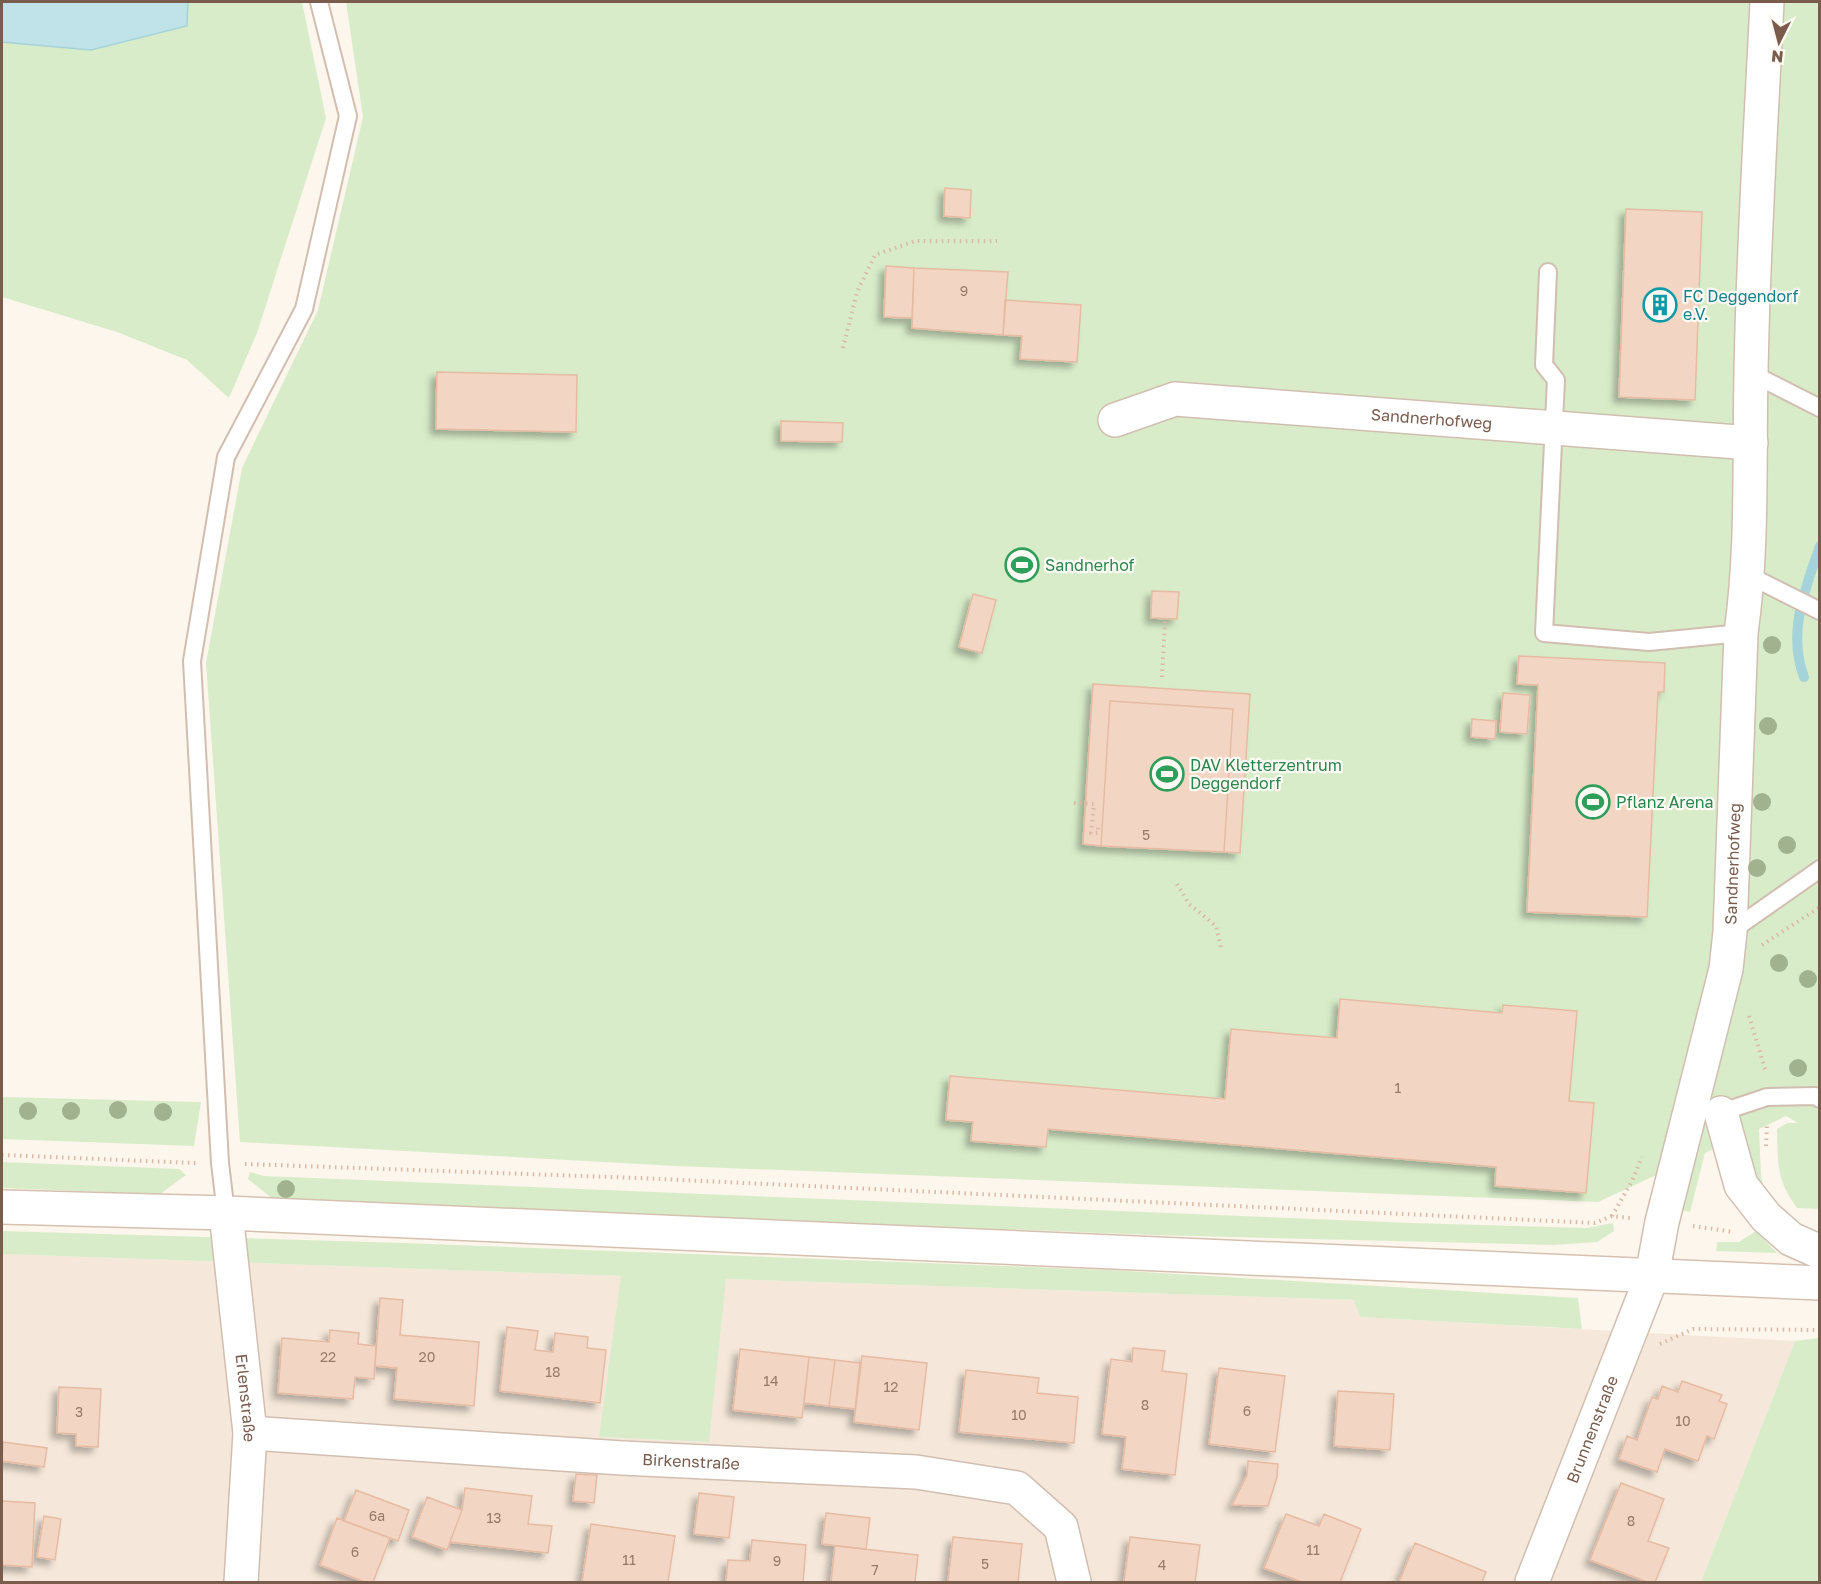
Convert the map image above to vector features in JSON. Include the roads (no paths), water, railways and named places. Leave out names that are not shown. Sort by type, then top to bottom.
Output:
[{"type":"street","name":"Sandnerhofweg","points":[[1652,1276],[1662,1222],[1726,969],[1730,932],[1741,633],[1746,600],[1751,443],[1750,373],[1767,2]]},
{"type":"street","name":"Sandnerhofweg","points":[[1115,420],[1175,399],[1751,443]]},
{"type":"street","points":[[1721,1113],[1741,1185],[1766,1217],[1791,1239],[1820,1252]]},
{"type":"street","points":[[2,1207],[226,1213],[1820,1283]]},
{"type":"street","name":"Erlenstraße","points":[[226,1213],[250,1433],[241,1582]]},
{"type":"street","name":"Brunnenstraße","points":[[1532,1582],[1652,1276]]},
{"type":"street","name":"Birkenstraße","points":[[250,1433],[622,1458],[916,1472],[1017,1488],[1061,1527],[1074,1582]]},
{"type":"lane","points":[[226,1213],[220,1163],[192,661],[226,457],[304,309],[348,116],[319,2]]},
{"type":"lane","points":[[1548,272],[1544,365],[1556,380],[1544,633],[1649,642],[1741,633]]},
{"type":"lane","points":[[1750,373],[1820,408]]},
{"type":"lane","points":[[1746,574],[1820,611]]},
{"type":"lane","points":[[1730,932],[1820,869]]},
{"type":"lane","points":[[1686,1124],[1767,1097],[1815,1096],[1820,1099]]},
{"type":"water","points":[[2,2],[188,2],[187,26],[91,50],[2,42]]},
{"type":"waterway","points":[[1804,677],[1797,644],[1800,611],[1820,546]]},
{"type":"place","name":"FC Deggendorf e.V.","points":[[1660,305]]},
{"type":"place","name":"Sandnerhof","points":[[1022,565]]},
{"type":"place","name":"DAV Kletterzentrum Deggendorf","points":[[1167,774]]},
{"type":"place","name":"Pflanz Arena","points":[[1593,802]]}]
